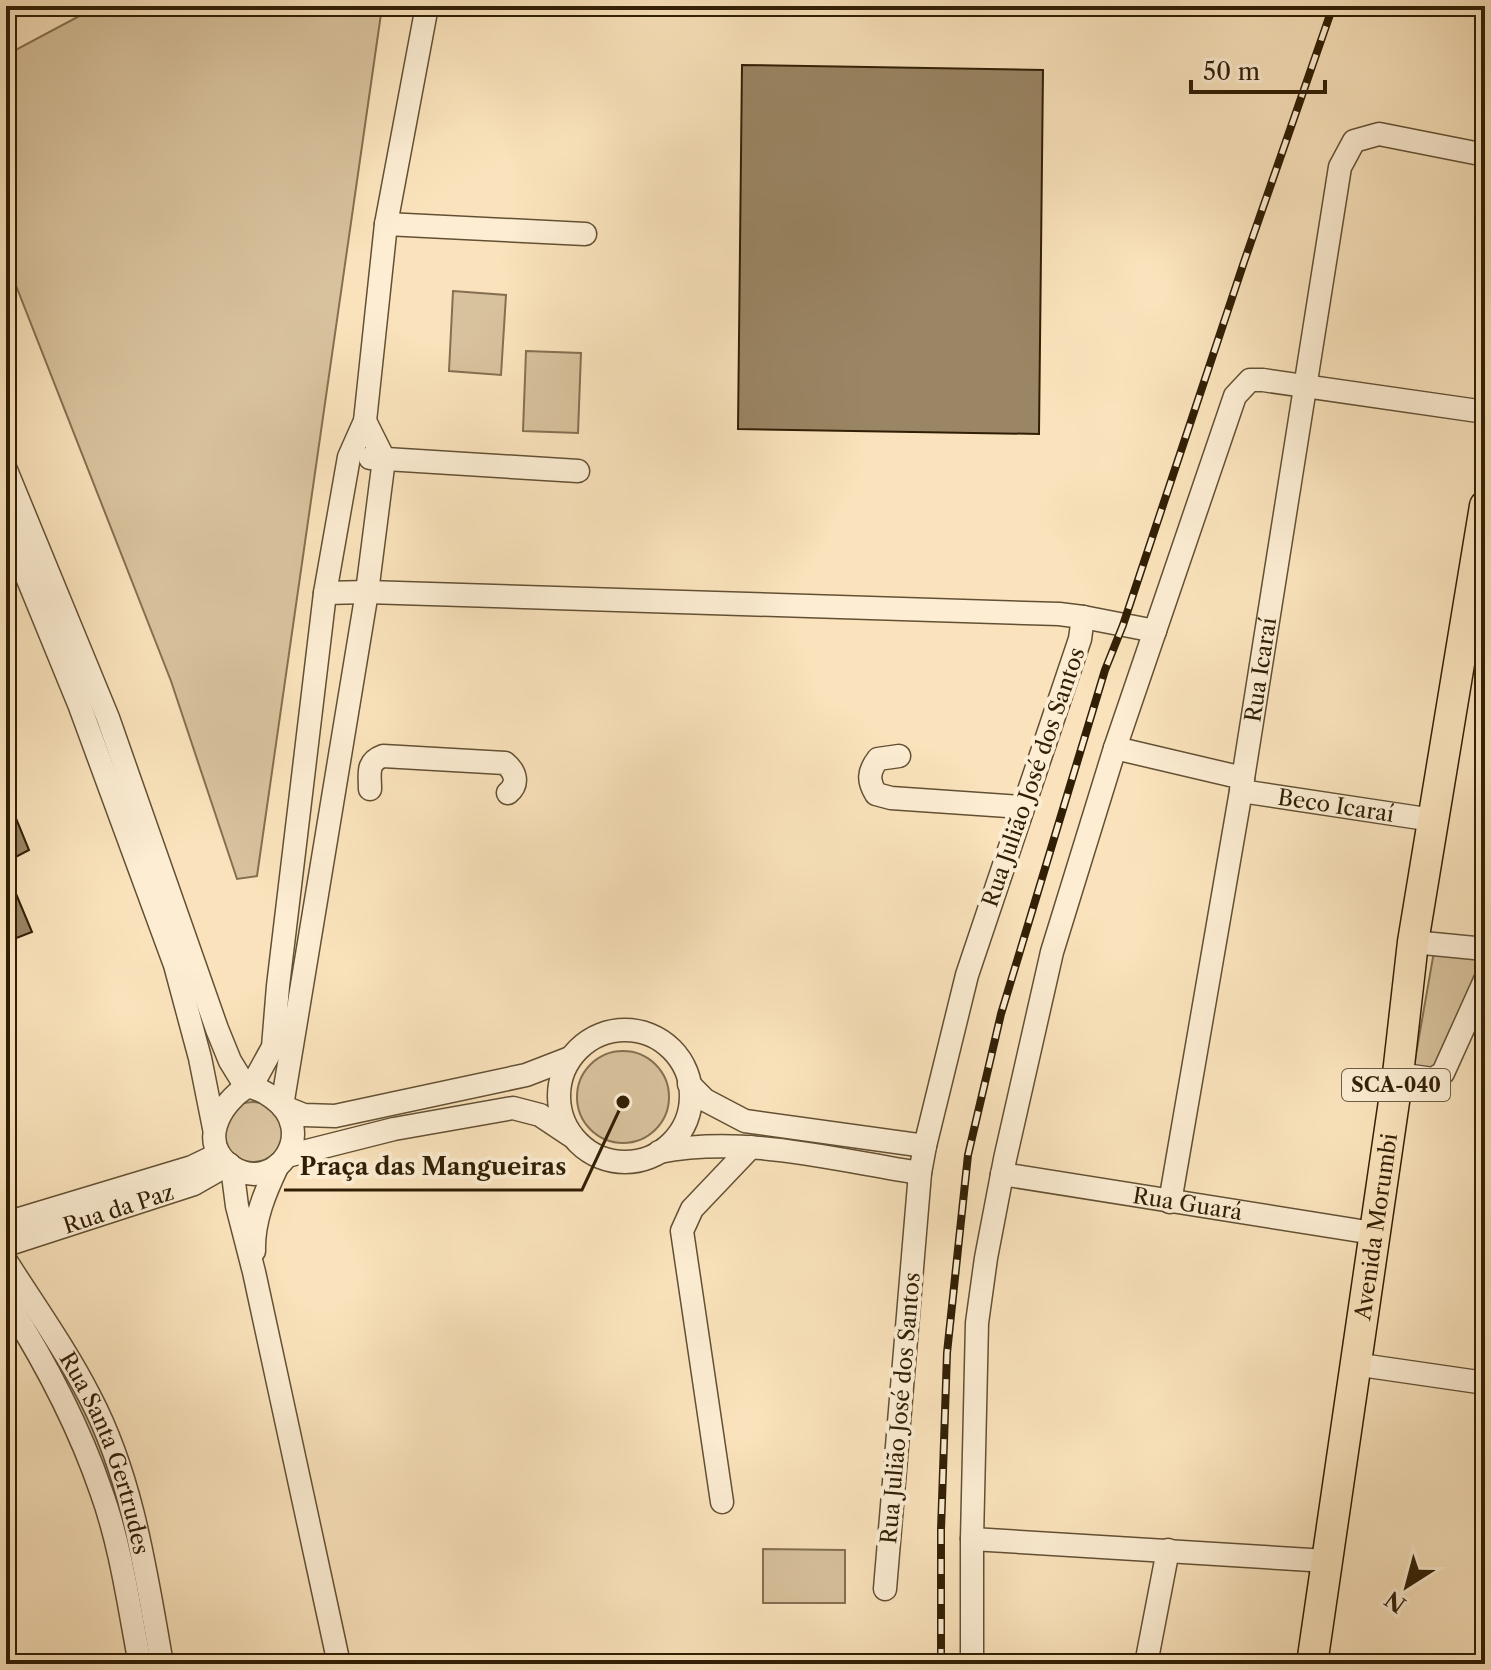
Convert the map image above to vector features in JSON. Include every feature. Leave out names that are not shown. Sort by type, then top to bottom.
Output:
[{"type":"main road","name":"Avenida Morumbi","points":[[1312,1664],[1398,1074],[1413,942],[1484,518]]},
{"type":"street","points":[[214,1128],[218,1115],[248,1087],[273,1047],[325,593],[349,457],[365,421],[386,224],[427,6]]},
{"type":"street","name":"Rua Icaraí","points":[[1170,1202],[1242,784],[1340,167],[1354,141],[1379,134],[1485,155]]},
{"type":"street","points":[[386,224],[585,234]]},
{"type":"street","points":[[972,1664],[977,1323],[1002,1174],[1052,952],[1115,748],[1235,396],[1241,386],[1250,380],[1263,380],[1485,412]]},
{"type":"street","points":[[254,1272],[258,1217],[266,1190],[293,1144],[291,1118],[283,1106],[367,592],[384,459],[365,421]]},
{"type":"street","points":[[349,457],[578,471]]},
{"type":"street","points":[[6,470],[108,718],[220,1038],[248,1087],[304,1115],[335,1116],[526,1075],[570,1058]]},
{"type":"street","points":[[6,526],[79,704],[175,965],[200,1058],[214,1141],[227,1162],[254,1272],[339,1664]]},
{"type":"street","name":"Rua Julião José dos Santos","points":[[325,593],[1043,613],[1083,617],[1080,639],[967,975],[925,1146],[920,1173],[885,1589]]},
{"type":"street","points":[[1083,617],[1155,631]]},
{"type":"street","name":"Beco Icaraí","points":[[1115,748],[1242,784],[1433,820]]},
{"type":"street","points":[[370,789],[370,765],[373,759],[383,756],[505,763],[516,782],[515,788],[508,793]]},
{"type":"street","points":[[899,756],[878,759],[871,768],[869,783],[876,794],[891,798],[1022,807]]},
{"type":"street","points":[[1413,942],[1485,949]]},
{"type":"street","points":[[1398,1074],[1433,1079],[1443,1073],[1485,980]]},
{"type":"street","points":[[227,1162],[256,1174],[283,1160],[394,1129],[513,1108],[553,1122],[592,1154],[613,1161],[635,1162],[673,1142],[686,1124],[691,1103],[682,1061],[667,1044],[648,1033],[626,1029],[605,1032],[585,1042],[570,1058],[561,1078],[558,1100],[564,1121],[575,1140]]},
{"type":"street","points":[[689,1084],[705,1100],[745,1121],[925,1146]]},
{"type":"street","points":[[658,1152],[720,1144],[920,1173]]},
{"type":"street","points":[[722,1502],[682,1231],[692,1209],[751,1147]]},
{"type":"street","name":"Rua da Paz","points":[[6,1223],[192,1167],[227,1162]]},
{"type":"street","name":"Rua da Paz","points":[[6,1245],[194,1184],[227,1162]]},
{"type":"street","name":"Rua Guará","points":[[1002,1174],[1373,1233]]},
{"type":"street","name":"Rua Santa Gertrudes","points":[[6,1261],[91,1398],[114,1452],[141,1544],[162,1664]]},
{"type":"street","name":"Rua Santa Gertrudes","points":[[6,1300],[30,1338],[73,1420],[102,1492],[140,1664]]},
{"type":"street","points":[[1354,1364],[1485,1383]]},
{"type":"street","points":[[972,1539],[1327,1561]]},
{"type":"street","points":[[1146,1664],[1168,1550]]},
{"type":"shaded area","points":[[98,6],[382,7],[257,876],[237,879],[171,681],[6,260],[6,55]]},
{"type":"shaded area","points":[[453,291],[506,295],[501,375],[449,371]]},
{"type":"shaded area","points":[[526,351],[581,353],[578,433],[523,431]]},
{"type":"shaded area","points":[[1443,950],[1485,958],[1485,967],[1433,1069],[1414,1066],[1433,957]]},
{"type":"shaded area","points":[[614,1051],[632,1051],[649,1058],[662,1071],[669,1097],[662,1123],[649,1136],[632,1143],[614,1143],[597,1136],[584,1123],[577,1106],[577,1088],[584,1071],[597,1058]]},
{"type":"shaded area","points":[[253,1102],[265,1104],[274,1111],[281,1120],[281,1144],[274,1153],[265,1160],[253,1162],[241,1160],[232,1153],[225,1144],[223,1132],[225,1120],[232,1111],[241,1104]]},
{"type":"shaded area","points":[[19,1297],[72,1385],[121,1499],[151,1655],[133,1585]]},
{"type":"shaded area","points":[[763,1549],[845,1550],[845,1603],[763,1603]]},
{"type":"building","points":[[742,65],[1043,70],[1039,434],[738,429]]},
{"type":"building","points":[[6,794],[29,850],[6,862]]},
{"type":"building","points":[[6,870],[32,932],[6,942]]},
{"type":"railway","points":[[941,1664],[941,1530],[947,1353],[968,1155],[1001,1014],[1105,670],[1123,625],[1333,6]]},
{"type":"place","name":"Praça das Mangueiras","points":[[623,1102]]}]
